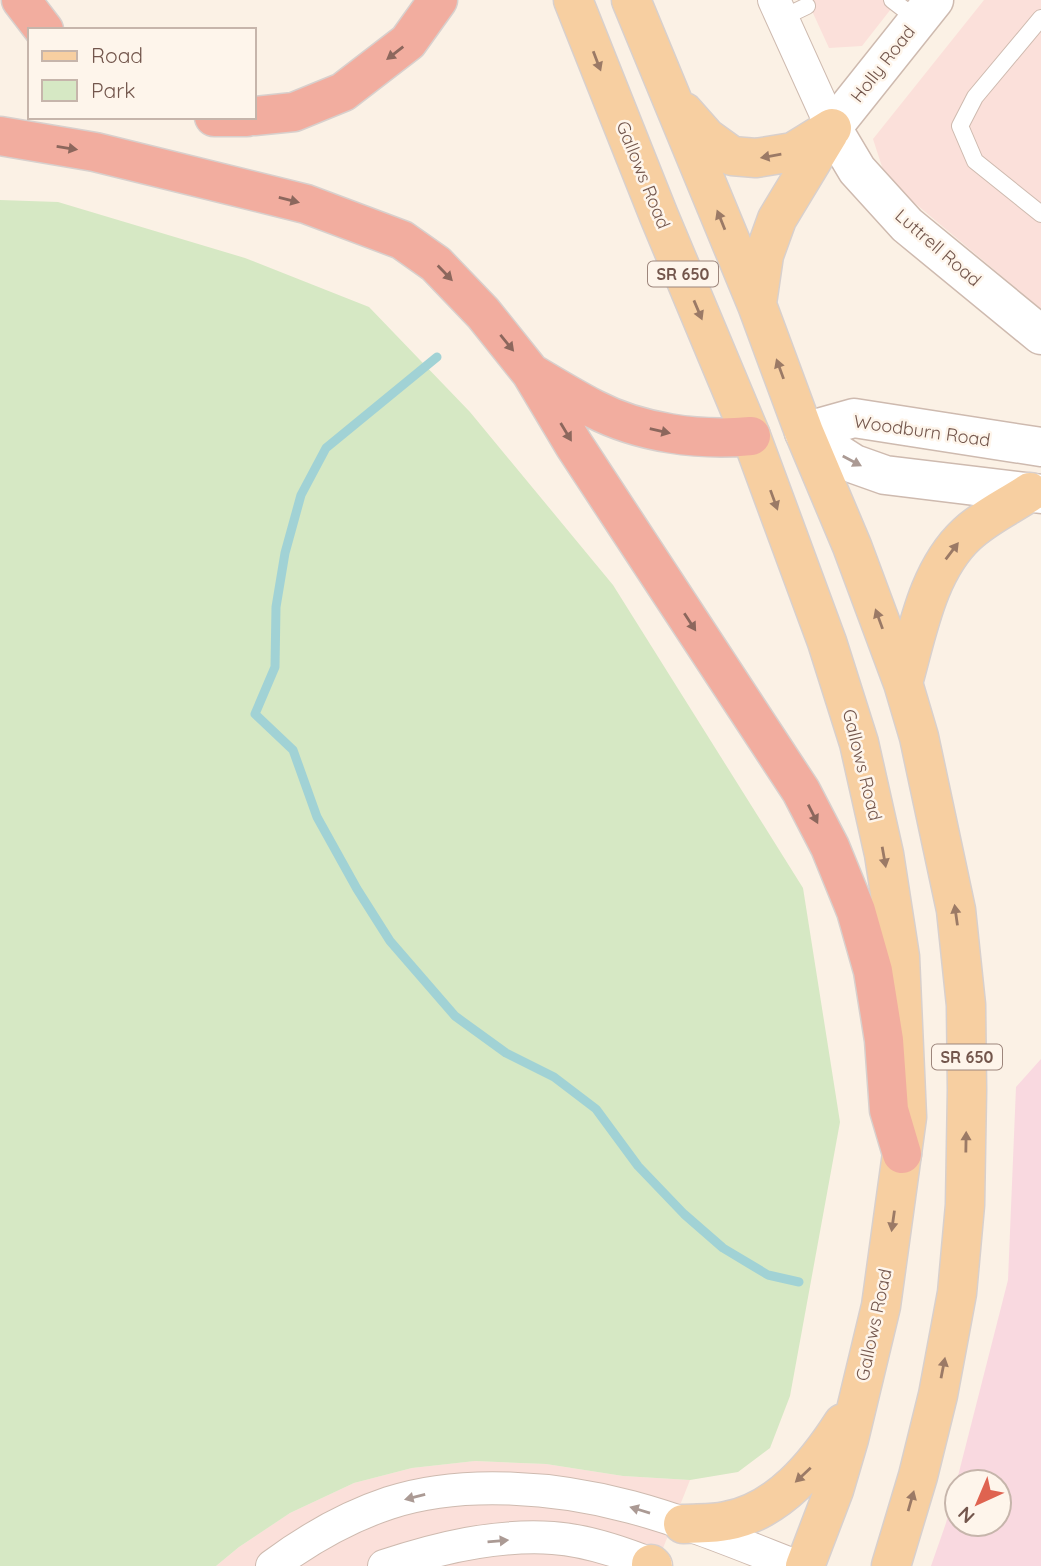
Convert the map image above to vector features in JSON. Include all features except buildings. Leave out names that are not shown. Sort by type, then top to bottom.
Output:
[{"type":"highway","points":[[21,0],[42,28]]},
{"type":"highway","points":[[256,116],[293,112],[343,92],[408,42],[438,0]]},
{"type":"highway","points":[[0,136],[95,152],[306,204],[402,240],[436,264],[483,313],[531,373],[575,445],[801,791],[830,847],[856,911],[873,971],[884,1040],[889,1110],[902,1154]]},
{"type":"highway","points":[[531,373],[595,410],[628,423],[670,433],[730,438],[751,436]]},
{"type":"main road","name":"Gallows Road","points":[[573,0],[751,436],[827,642],[859,743],[884,854],[900,957],[907,1117],[881,1306],[834,1490],[805,1566]]},
{"type":"main road","name":"SR 650","points":[[631,0],[757,305],[804,432],[852,545],[903,683],[919,737],[956,910],[966,1005],[967,1090],[965,1205],[957,1293],[938,1395],[918,1476],[891,1566]]},
{"type":"main road","points":[[668,89],[698,129],[732,156],[756,158],[793,152],[832,128]]},
{"type":"main road","points":[[757,305],[764,256],[777,219],[832,128]]},
{"type":"main road","name":"Woodburn Road","points":[[751,436],[804,432]]},
{"type":"main road","points":[[903,683],[925,606],[948,556],[980,523],[1036,493]]},
{"type":"main road","points":[[683,1524],[726,1521],[752,1514],[773,1501],[813,1465],[858,1401]]},
{"type":"street","name":"Holly Road","points":[[832,128],[915,7]]},
{"type":"street","name":"Luttrell Road","points":[[788,8],[832,128],[857,170],[907,225],[1041,335]]},
{"type":"street","name":"Woodburn Road","points":[[804,432],[854,418],[1041,447]]},
{"type":"street","name":"Woodburn Road","points":[[804,432],[855,464],[885,475],[1036,493]]},
{"type":"street","points":[[272,1566],[297,1547],[337,1525],[388,1503],[432,1493],[534,1489],[617,1503],[683,1524],[796,1566]]},
{"type":"street","points":[[384,1566],[461,1545],[499,1540],[553,1538],[598,1547],[654,1565]]},
{"type":"lane","points":[[1041,18],[975,97],[960,126],[975,161],[1041,214]]},
{"type":"shaded area","points":[[807,0],[898,0],[862,46],[829,48]]},
{"type":"shaded area","points":[[984,0],[1041,0],[1041,309],[886,179],[873,139]]},
{"type":"shaded area","points":[[1041,1059],[1041,1566],[931,1566],[943,1532],[943,1538],[1013,1538],[1013,1468],[960,1468],[1008,1280],[1016,1087]]},
{"type":"shaded area","points":[[475,1461],[546,1464],[623,1476],[690,1480],[656,1566],[216,1566],[290,1513],[354,1483],[412,1468]]},
{"type":"green space","points":[[0,200],[58,202],[245,258],[369,307],[470,412],[613,585],[803,888],[840,1122],[790,1396],[770,1448],[738,1472],[690,1480],[623,1476],[546,1464],[475,1461],[412,1468],[354,1483],[290,1513],[216,1566],[0,1566]]},
{"type":"waterway","points":[[437,357],[326,448],[301,495],[285,553],[276,607],[275,667],[255,714],[293,750],[317,817],[390,941],[455,1016],[506,1053],[554,1077],[596,1109],[638,1166],[684,1214],[723,1248],[768,1275],[799,1282]]}]
